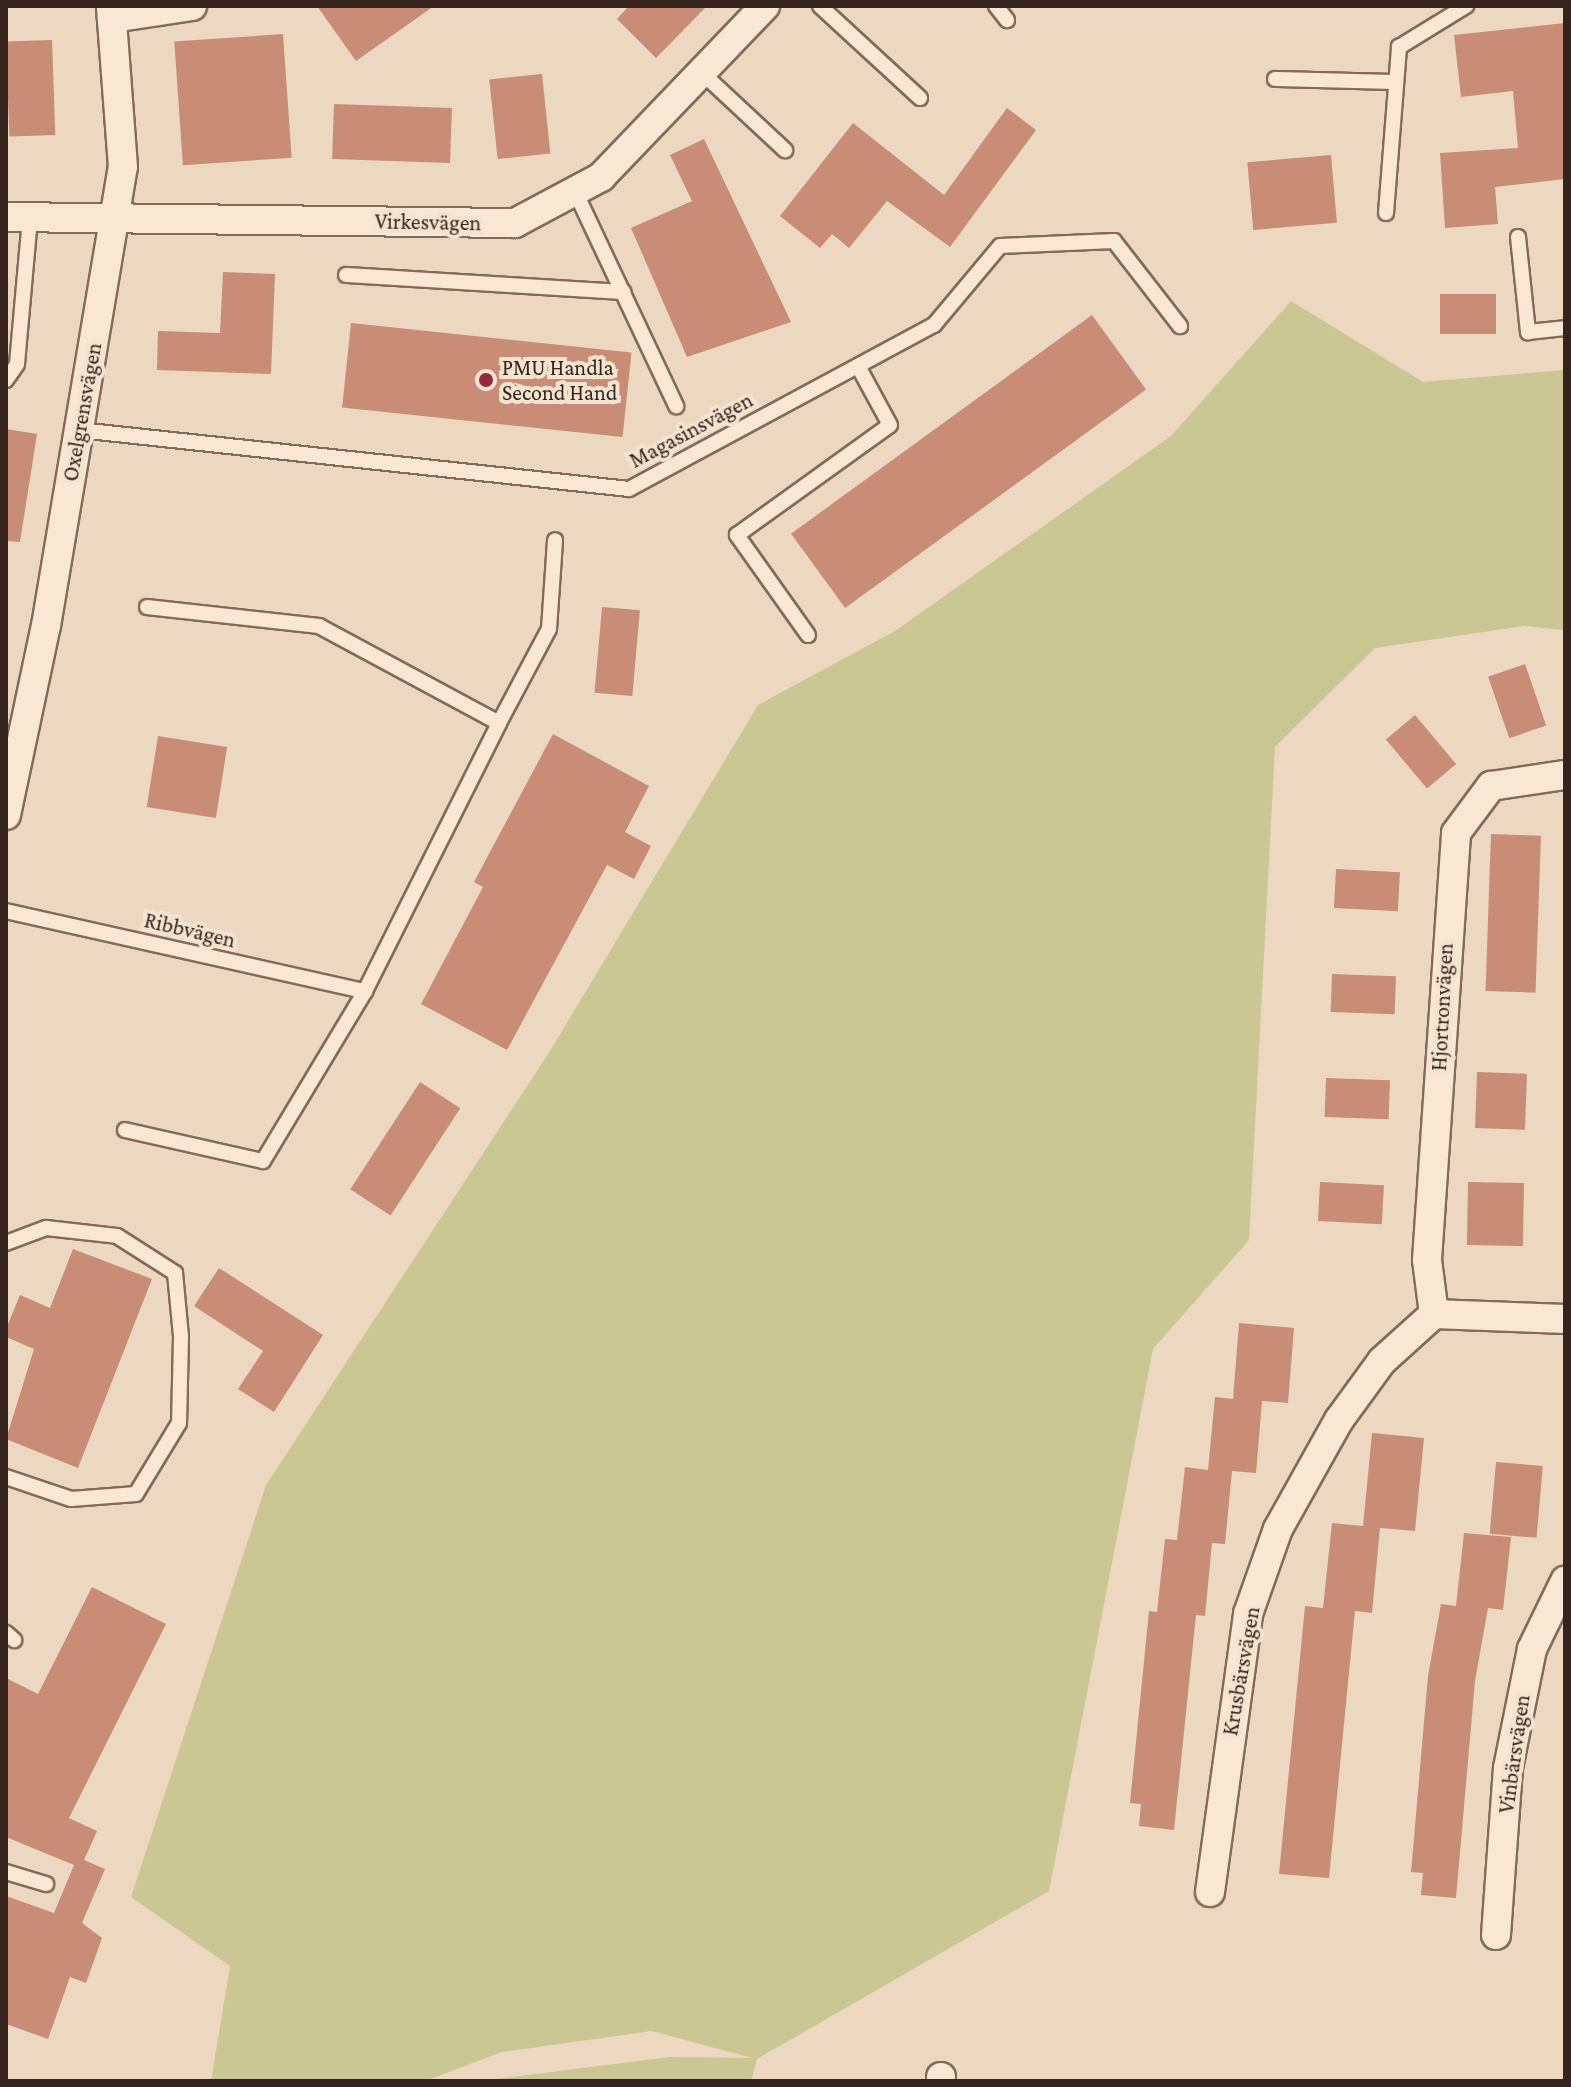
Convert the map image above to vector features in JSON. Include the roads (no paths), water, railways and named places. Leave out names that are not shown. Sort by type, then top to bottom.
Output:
[{"type":"street","points":[[111,12],[192,6]]},
{"type":"street","name":"Virkesvägen","points":[[18,217],[515,223],[601,177],[765,6]]},
{"type":"street","name":"Oxelgrensvägen","points":[[6,815],[79,430],[123,167],[111,12]]},
{"type":"street","name":"Hjortronvägen","points":[[1434,1314],[1427,1260],[1456,833],[1491,786],[1565,775]]},
{"type":"street","points":[[1434,1314],[1565,1319]]},
{"type":"street","name":"Krusbärsvägen","points":[[1210,1892],[1248,1614],[1278,1529],[1374,1373],[1434,1314]]},
{"type":"street","name":"Vinbärsvägen","points":[[1496,1935],[1514,1739],[1532,1649],[1565,1581]]},
{"type":"lane","points":[[820,6],[920,98]]},
{"type":"lane","points":[[996,6],[1007,20]]},
{"type":"lane","points":[[1386,213],[1399,47],[1466,6]]},
{"type":"lane","points":[[701,72],[785,150]]},
{"type":"lane","points":[[1275,79],[1396,82]]},
{"type":"lane","points":[[575,191],[676,406]]},
{"type":"lane","points":[[6,380],[17,364],[18,217]]},
{"type":"lane","points":[[1518,237],[1528,332],[1565,328]]},
{"type":"lane","name":"Magasinsvägen","points":[[79,430],[629,489],[934,325],[1000,246],[1114,241],[1180,326]]},
{"type":"lane","points":[[346,275],[623,292]]},
{"type":"lane","points":[[808,635],[737,535],[890,425],[858,366]]},
{"type":"lane","points":[[125,1130],[263,1161],[365,991],[549,629],[555,540]]},
{"type":"lane","points":[[147,607],[319,626],[499,723]]},
{"type":"lane","name":"Ribbvägen","points":[[6,911],[365,991]]},
{"type":"lane","points":[[6,1477],[71,1499],[136,1494],[179,1423],[181,1337],[175,1273],[117,1236],[46,1228],[7,1245]]},
{"type":"lane","points":[[6,1872],[46,1884]]},
{"type":"place","name":"PMU Handla Second Hand","points":[[486,380]]}]
